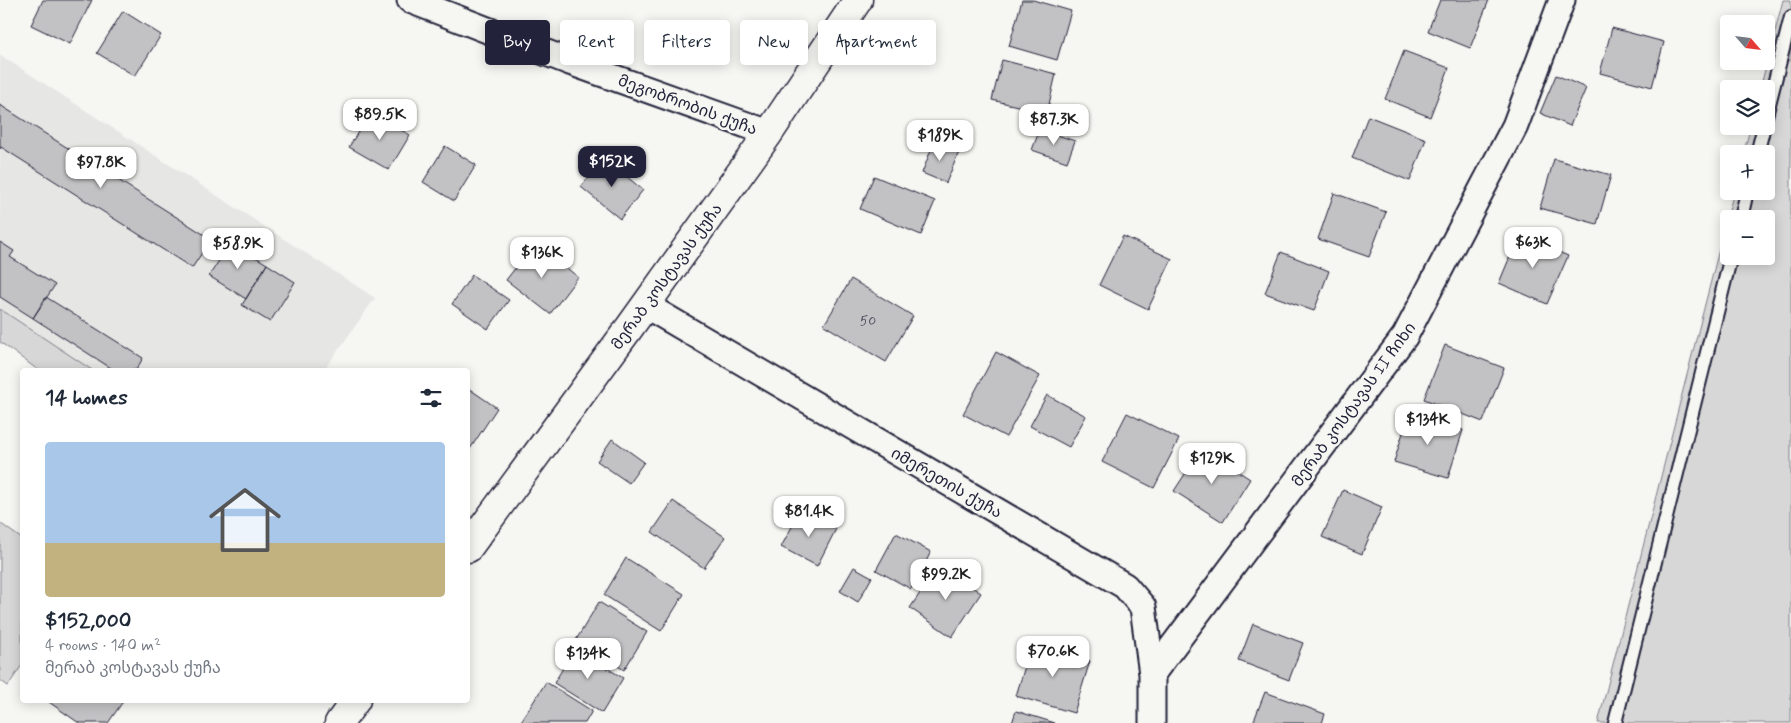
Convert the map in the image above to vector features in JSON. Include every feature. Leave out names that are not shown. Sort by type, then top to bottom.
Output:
[{"type":"main road","name":"მერაბ კოსტავას ქუჩა","points":[[470,545],[770,133],[858,0]]},
{"type":"main road","points":[[339,723],[354,703]]},
{"type":"street","name":"მეგობრობის ქუჩა","points":[[410,0],[570,62],[770,133]]},
{"type":"street","name":"მერაბ კოსტავას II ჩიხი","points":[[1152,674],[1405,336],[1515,126],[1562,0]]},
{"type":"street","name":"იმერეთის ქუჩა","points":[[645,306],[1125,586],[1143,607],[1152,674],[1152,723]]},
{"type":"lane","points":[[1775,80],[1791,17]]},
{"type":"lane","points":[[1615,723],[1729,265]]},
{"type":"shaded area","points":[[1783,0],[1791,0],[1791,723],[1598,723],[1720,246],[1720,265],[1775,265],[1775,210],[1729,210],[1732,200],[1775,200],[1775,145],[1746,145],[1748,135],[1775,135],[1775,80],[1762,80],[1765,70],[1775,70],[1775,31]]},
{"type":"shaded area","points":[[0,55],[375,298],[325,368],[89,368],[0,309]]},
{"type":"shaded area","points":[[0,309],[89,368],[35,368],[0,342]]},
{"type":"shaded area","points":[[0,523],[20,538],[20,668],[8,686],[0,680]]},
{"type":"building","points":[[43,0],[92,0],[70,44],[31,25]]},
{"type":"building","points":[[1022,0],[1033,0],[1071,11],[1057,60],[1009,46]]},
{"type":"building","points":[[1440,0],[1489,0],[1470,48],[1428,31]]},
{"type":"building","points":[[123,11],[161,35],[135,76],[97,53]]},
{"type":"building","points":[[1612,28],[1664,42],[1652,87],[1600,73]]},
{"type":"building","points":[[1404,51],[1449,68],[1430,117],[1385,99]]},
{"type":"building","points":[[1002,60],[1056,74],[1047,113],[992,100]]},
{"type":"building","points":[[1556,75],[1586,88],[1570,126],[1540,113]]},
{"type":"building","points":[[0,105],[211,239],[192,268],[1,147],[0,149]]},
{"type":"building","points":[[370,112],[410,135],[389,170],[349,147]]},
{"type":"building","points":[[1368,116],[1426,139],[1410,181],[1352,158]]},
{"type":"building","points":[[1040,129],[1075,141],[1067,162],[1032,150]]},
{"type":"building","points":[[934,142],[959,152],[946,183],[922,173]]},
{"type":"building","points":[[445,146],[476,165],[454,201],[423,182]]},
{"type":"building","points":[[604,158],[643,190],[620,219],[581,187]]},
{"type":"building","points":[[1554,159],[1611,175],[1597,224],[1540,208]]},
{"type":"building","points":[[874,176],[935,201],[921,235],[860,209]]},
{"type":"building","points":[[1334,193],[1386,212],[1369,257],[1318,239]]},
{"type":"building","points":[[1519,235],[1568,256],[1547,304],[1499,283]]},
{"type":"building","points":[[1123,236],[1172,259],[1148,309],[1099,285]]},
{"type":"building","points":[[0,242],[14,251],[10,257],[55,285],[33,318],[0,297]]},
{"type":"building","points":[[231,242],[267,264],[246,299],[209,276]]},
{"type":"building","points":[[535,243],[578,277],[550,314],[506,280]]},
{"type":"building","points":[[1281,252],[1329,271],[1314,311],[1265,293]]},
{"type":"building","points":[[267,264],[295,282],[270,322],[242,305]]},
{"type":"building","points":[[472,275],[509,300],[488,329],[452,304]]},
{"type":"building","points":[[851,279],[913,316],[886,362],[824,325]]},
{"type":"building","points":[[46,297],[143,358],[137,368],[111,368],[33,318]]},
{"type":"building","points":[[1445,345],[1504,368],[1483,422],[1424,399]]},
{"type":"building","points":[[996,352],[1040,376],[1006,437],[963,414]]},
{"type":"building","points":[[470,389],[497,408],[470,449]]},
{"type":"building","points":[[1047,395],[1086,416],[1069,447],[1030,426]]},
{"type":"building","points":[[1127,413],[1179,439],[1154,488],[1102,462]]},
{"type":"building","points":[[1409,413],[1463,430],[1448,478],[1394,462]]},
{"type":"building","points":[[612,439],[644,462],[629,483],[597,461]]},
{"type":"building","points":[[1202,448],[1250,479],[1223,522],[1174,491]]},
{"type":"building","points":[[1343,490],[1382,507],[1362,554],[1322,537]]},
{"type":"building","points":[[673,501],[725,537],[704,568],[652,532]]},
{"type":"building","points":[[801,510],[836,529],[817,566],[781,547]]},
{"type":"building","points":[[896,533],[931,552],[911,589],[876,570]]},
{"type":"building","points":[[626,558],[684,594],[661,631],[604,595]]},
{"type":"building","points":[[939,565],[981,593],[952,637],[910,608]]},
{"type":"building","points":[[854,567],[872,577],[858,602],[840,591]]},
{"type":"building","points":[[599,602],[647,632],[624,670],[576,640]]},
{"type":"building","points":[[1253,624],[1303,643],[1289,680],[1239,661]]},
{"type":"building","points":[[1032,643],[1090,661],[1074,713],[1016,696]]},
{"type":"building","points":[[575,648],[623,678],[602,713],[554,683]]},
{"type":"building","points":[[546,682],[592,711],[585,723],[520,723]]},
{"type":"building","points":[[1265,692],[1325,714],[1322,723],[1253,723]]},
{"type":"building","points":[[50,703],[122,703],[108,723],[79,723]]},
{"type":"building","points":[[1016,711],[1055,723],[1012,723]]}]
